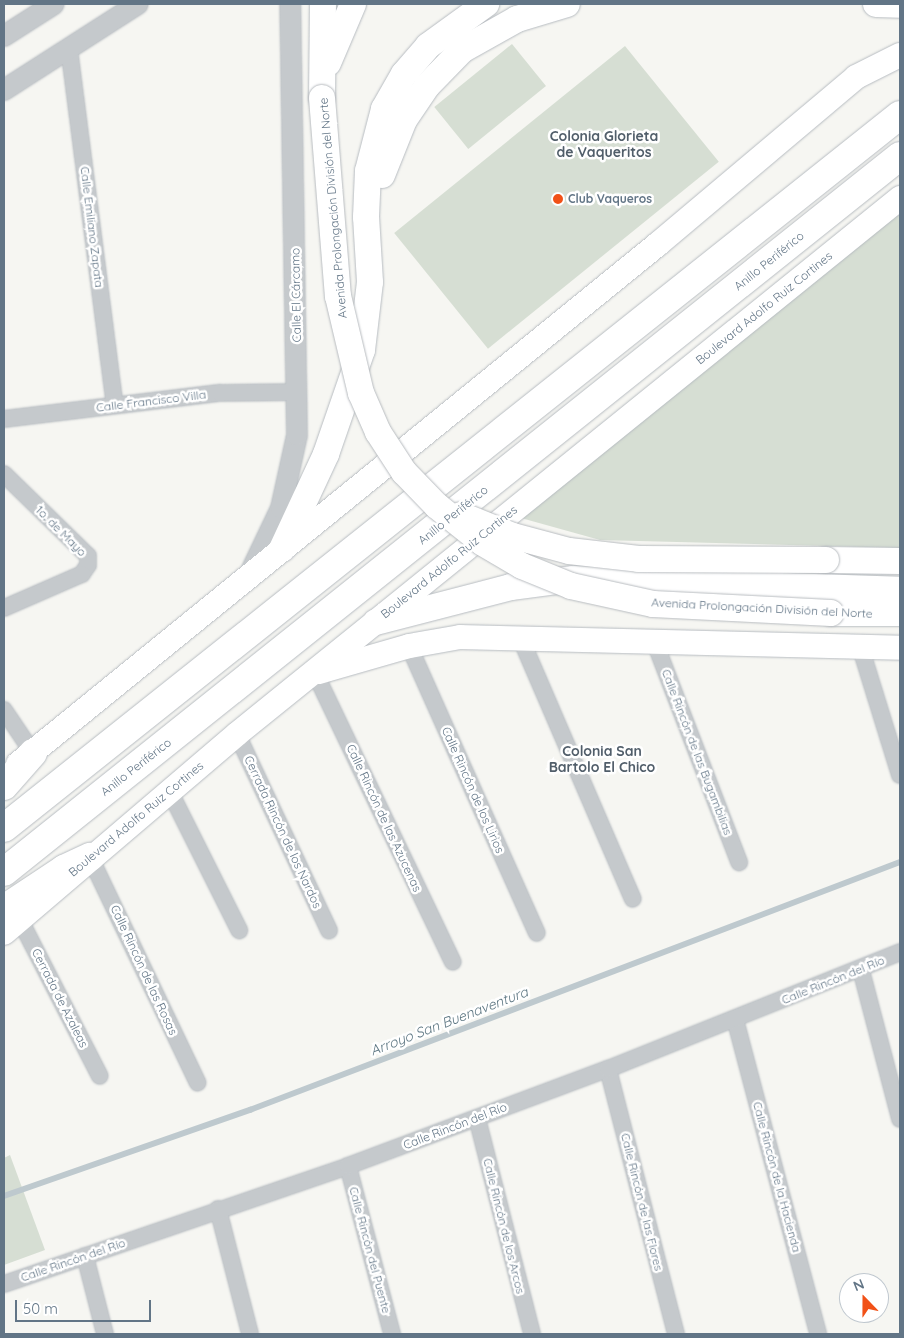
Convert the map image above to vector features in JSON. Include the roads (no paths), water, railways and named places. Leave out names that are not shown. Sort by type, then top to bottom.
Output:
[{"type":"highway","points":[[4,828],[900,115]]},
{"type":"highway","name":"Anillo Periférico","points":[[4,872],[900,156]]},
{"type":"highway","points":[[4,786],[33,753]]},
{"type":"highway","points":[[9,921],[57,873],[90,857]]},
{"type":"main road","name":"Avenida Prolongación División del Norte","points":[[323,4],[322,92],[338,296],[360,393],[378,432],[404,472],[437,506],[483,543],[514,562],[571,586],[653,604],[831,613],[900,613]]},
{"type":"main road","points":[[322,92],[331,55],[353,4]]},
{"type":"main road","points":[[282,549],[326,454],[362,350],[369,302],[368,171],[384,109],[404,74],[428,46],[486,4]]},
{"type":"main road","points":[[368,241],[386,160],[394,138],[415,103],[462,50],[502,26],[533,13],[567,4]]},
{"type":"main road","points":[[876,4],[900,5]]},
{"type":"main road","points":[[4,775],[658,244],[856,77],[900,55]]},
{"type":"main road","name":"Boulevard Adolfo Ruiz Cortines","points":[[90,857],[237,734],[315,673],[900,198]]},
{"type":"main road","points":[[437,506],[513,536],[569,551],[639,559],[900,561]]},
{"type":"main road","points":[[376,622],[511,587],[573,579],[900,590]]},
{"type":"main road","points":[[315,673],[409,646],[460,637],[520,636],[655,643],[900,648]]},
{"type":"street","points":[[4,36],[54,4]]},
{"type":"street","points":[[4,90],[138,4]]},
{"type":"street","name":"Calle El Cárcamo","points":[[248,577],[272,532],[288,484],[297,435],[298,392],[290,4]]},
{"type":"street","name":"Calle Emiliano Zapata","points":[[69,48],[115,405]]},
{"type":"street","name":"Calle Francisco Villa","points":[[4,419],[220,393],[298,392]]},
{"type":"street","name":"1o. de Mayo","points":[[4,474],[88,556],[88,565],[82,574],[4,608]]},
{"type":"street","points":[[520,636],[633,899]]},
{"type":"street","name":"Calle Rincón de las Bugambilias","points":[[655,643],[739,862]]},
{"type":"street","name":"Calle Rincón de los Lirios","points":[[409,646],[537,933]]},
{"type":"street","points":[[860,646],[900,775]]},
{"type":"street","name":"Calle Rincón de las Azucenas","points":[[315,673],[453,962]]},
{"type":"street","points":[[4,710],[33,753]]},
{"type":"street","name":"Cerrada Rincón de los Nardos","points":[[237,734],[329,930]]},
{"type":"street","points":[[169,790],[239,930]]},
{"type":"street","name":"Calle Rincón de las Rosas","points":[[90,857],[198,1083]]},
{"type":"street","name":"Cerrada de Azaleas","points":[[9,921],[100,1076]]},
{"type":"street","name":"Calle Rincón del Río","points":[[4,1284],[218,1209],[348,1166],[608,1069],[861,970],[900,952]]},
{"type":"street","points":[[861,970],[900,1119]]},
{"type":"street","name":"Calle Rincón de la Hacienda","points":[[735,1019],[818,1334]]},
{"type":"street","name":"Calle Rincón de las Flores","points":[[608,1069],[676,1334]]},
{"type":"street","name":"Calle Rincón de los Arcos","points":[[477,1118],[532,1334]]},
{"type":"street","name":"Calle Rincón del Puente","points":[[348,1166],[392,1334]]},
{"type":"street","points":[[218,1209],[250,1334]]},
{"type":"street","points":[[84,1256],[105,1334]]},
{"type":"waterway","name":"Arroyo San Buenaventura","points":[[4,1196],[250,1110],[900,862]]},
{"type":"place","name":"Club Vaqueros","points":[[558,199]]},
{"type":"district","name":"Colonia Glorieta de Vaqueritos","points":[[604,144]]},
{"type":"district","name":"Colonia San Bartolo El Chico","points":[[602,760]]}]
